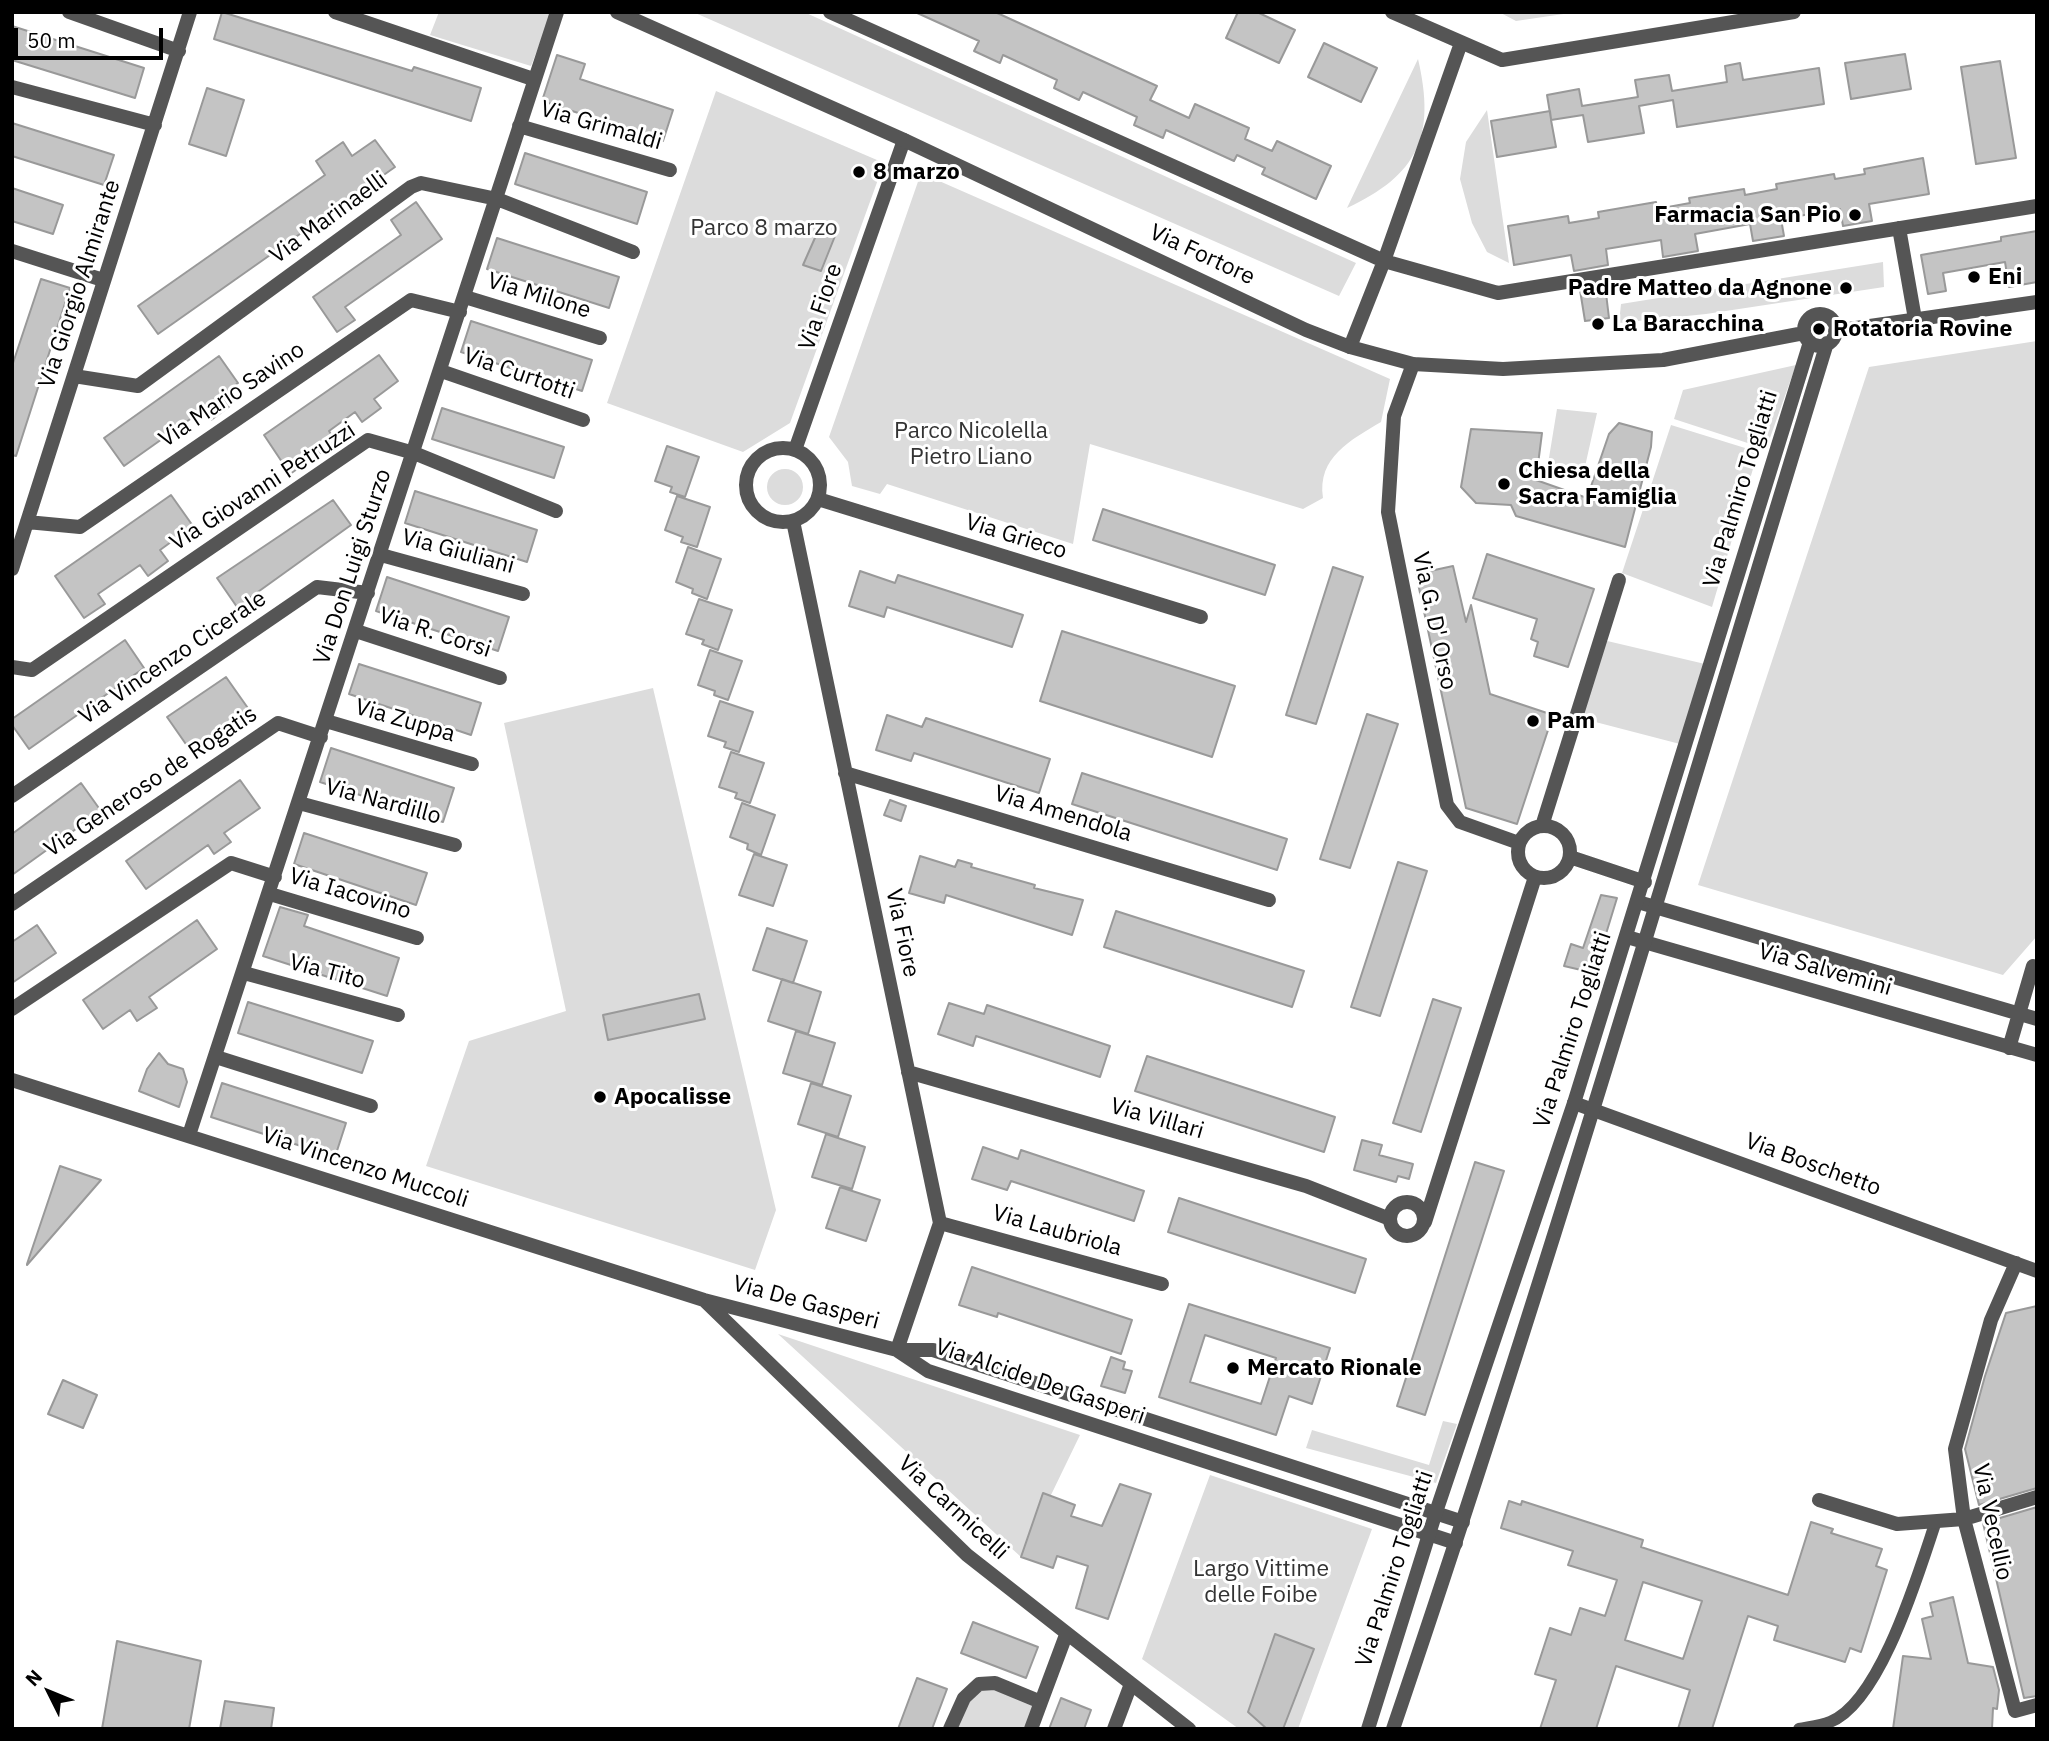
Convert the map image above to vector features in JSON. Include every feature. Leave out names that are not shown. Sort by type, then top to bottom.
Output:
[{"type":"street","points":[[69,12],[178,51]]},
{"type":"street","name":"Via Giorgio Almirante","points":[[14,561],[190,12]]},
{"type":"street","points":[[335,12],[533,79]]},
{"type":"street","name":"Via Don Luigi Sturzo","points":[[189,1135],[557,12]]},
{"type":"street","points":[[830,12],[1384,261],[1498,292],[2037,206]]},
{"type":"street","points":[[1392,12],[1502,60],[1794,12]]},
{"type":"street","name":"Via Fortore","points":[[625,14],[904,140],[1306,330],[1350,347],[1413,364],[1503,369],[1663,360],[1807,337],[1819,345],[1831,337],[1915,319],[2037,302]]},
{"type":"street","points":[[1350,347],[1384,261],[1461,43]]},
{"type":"street","points":[[12,87],[155,125]]},
{"type":"street","name":"Via Grimaldi","points":[[519,126],[670,170]]},
{"type":"street","name":"Via Fiore","points":[[795,450],[904,140]]},
{"type":"street","name":"Via Marinaelli","points":[[74,376],[138,387],[411,187],[434,183],[497,199],[633,252]]},
{"type":"street","points":[[1899,228],[1915,319]]},
{"type":"street","points":[[12,251],[103,279]]},
{"type":"street","name":"Via Mario Savino","points":[[27,522],[80,527],[411,300],[463,304]]},
{"type":"street","name":"Via Milone","points":[[463,304],[600,338]]},
{"type":"street","name":"Via Fortore","points":[[1807,337],[1806,322],[1819,314],[1833,321],[1831,337]]},
{"type":"street","name":"Via Palmiro Togliatti","points":[[1372,1728],[1436,1512],[1574,1103],[1638,902],[1807,337]]},
{"type":"street","name":"Via Palmiro Togliatti","points":[[1393,1729],[1463,1522],[1594,1109],[1831,337]]},
{"type":"street","name":"Via G. D' Orso","points":[[1413,364],[1394,416],[1388,512],[1447,805],[1460,822],[1519,844]]},
{"type":"street","name":"Via Curtotti","points":[[441,371],[583,420]]},
{"type":"street","name":"Via Giovanni Petruzzi","points":[[12,667],[32,670],[368,440],[414,453],[556,511]]},
{"type":"street","points":[[770,450],[795,450],[806,455],[818,473],[818,499],[804,517],[793,521],[768,520],[758,513],[746,491],[751,467],[759,457],[770,450]]},
{"type":"street","name":"Via Grieco","points":[[818,499],[1201,617]]},
{"type":"street","name":"Via Fiore","points":[[793,521],[940,1223]]},
{"type":"street","name":"Via Giuliani","points":[[381,555],[523,594]]},
{"type":"street","points":[[1542,826],[1619,580]]},
{"type":"street","name":"Via Vincenzo Cicerale","points":[[12,796],[317,587],[368,593]]},
{"type":"street","name":"Via R. Corsi","points":[[356,631],[499,678]]},
{"type":"street","name":"Via Zuppa","points":[[326,721],[472,764]]},
{"type":"street","name":"Via Generoso de Rogatis","points":[[12,904],[278,723],[321,737]]},
{"type":"street","name":"Via Amendola","points":[[845,773],[1269,900]]},
{"type":"street","name":"Via Nardillo","points":[[299,803],[454,845]]},
{"type":"street","points":[[1542,826],[1551,827],[1566,838],[1570,857],[1560,873],[1545,878],[1535,877],[1520,863],[1519,844],[1534,828],[1542,826]]},
{"type":"street","points":[[1570,857],[1644,882]]},
{"type":"street","points":[[12,1009],[230,863],[275,877]]},
{"type":"street","points":[[1425,1222],[1422,1209],[1407,1202],[1396,1206],[1390,1219],[1394,1231],[1406,1237],[1416,1235],[1425,1222],[1535,877]]},
{"type":"street","name":"Via Iacovino","points":[[270,894],[417,938]]},
{"type":"street","name":"Via Salvemini","points":[[1638,902],[2037,1019]]},
{"type":"street","name":"Via Salvemini","points":[[1627,937],[2037,1055]]},
{"type":"street","points":[[2009,1048],[2019,1014],[2031,993],[2033,966],[2037,967]]},
{"type":"street","name":"Via Tito","points":[[244,973],[398,1015]]},
{"type":"street","points":[[216,1057],[371,1106]]},
{"type":"street","name":"Via Villari","points":[[908,1072],[1306,1186],[1390,1219]]},
{"type":"street","name":"Via Vincenzo Muccoli","points":[[12,1080],[704,1300]]},
{"type":"street","name":"Via Boschetto","points":[[1574,1103],[2016,1264],[2036,1266]]},
{"type":"street","points":[[897,1350],[940,1223]]},
{"type":"street","name":"Via Laubriola","points":[[940,1223],[1162,1284]]},
{"type":"street","name":"Via Vecellio","points":[[2016,1264],[1991,1320],[1955,1449],[1964,1519],[2015,1711],[2037,1705]]},
{"type":"street","name":"Via De Gasperi","points":[[704,1300],[897,1350]]},
{"type":"street","name":"Via Carmicelli","points":[[704,1300],[967,1556],[1189,1729]]},
{"type":"street","name":"Via Alcide De Gasperi","points":[[897,1350],[933,1350],[1463,1522]]},
{"type":"street","name":"Via Alcide De Gasperi","points":[[897,1350],[928,1371],[1456,1543]]},
{"type":"street","points":[[1819,1500],[1897,1524],[1964,1519],[2037,1497]]},
{"type":"street","points":[[1799,1729],[1832,1721],[1870,1687],[1908,1603],[1936,1521]]},
{"type":"street","points":[[1031,1729],[1066,1635]]},
{"type":"street","points":[[950,1729],[964,1698],[979,1684],[995,1683],[1041,1702]]},
{"type":"street","points":[[1114,1729],[1131,1684]]},
{"type":"green space","points":[[439,12],[552,12],[531,66],[430,35]]},
{"type":"green space","points":[[693,12],[804,12],[1356,263],[1339,296]]},
{"type":"green space","points":[[1499,12],[1577,12],[1516,21]]},
{"type":"green space","points":[[1418,59],[1424,110],[1422,131],[1416,150],[1391,182],[1347,208]]},
{"type":"green space","name":"Parco 8 marzo","points":[[716,91],[884,163],[790,423],[743,452],[607,403]]},
{"type":"green space","points":[[1487,110],[1509,263],[1487,252],[1472,223],[1460,179],[1466,142]]},
{"type":"green space","name":"Parco Nicolella Pietro Liano","points":[[921,173],[1390,379],[1381,422],[1338,451],[1325,471],[1323,498],[1303,509],[1090,444],[1073,544],[887,484],[880,494],[852,486],[848,462],[829,437]]},
{"type":"green space","points":[[1883,262],[1884,287],[1706,314],[1619,323],[1621,304]]},
{"type":"green space","points":[[2037,341],[2037,936],[2003,975],[1698,885],[1869,367]]},
{"type":"green space","points":[[1796,365],[1766,449],[1674,419],[1683,390]]},
{"type":"green space","points":[[1557,409],[1597,413],[1582,480],[1546,476]]},
{"type":"green space","points":[[1671,425],[1758,452],[1712,607],[1622,573]]},
{"type":"green space","points":[[785,469],[798,474],[803,487],[798,500],[785,505],[772,500],[767,487],[772,474]]},
{"type":"green space","points":[[1603,640],[1705,664],[1680,744],[1580,718]]},
{"type":"green space","points":[[653,688],[776,1210],[755,1270],[426,1166],[469,1041],[566,1011],[504,723]]},
{"type":"green space","points":[[778,1334],[1080,1435],[1021,1557]]},
{"type":"green space","points":[[1443,1421],[1457,1424],[1436,1483],[1306,1448],[1312,1430],[1429,1465]]},
{"type":"green space","name":"Largo Vittime delle Foibe","points":[[1210,1475],[1372,1529],[1298,1729],[1239,1729],[1142,1659]]},
{"type":"green space","points":[[979,1684],[1041,1702],[1031,1729],[950,1729]]},
{"type":"building","points":[[222,12],[412,71],[414,67],[481,88],[471,121],[214,39]]},
{"type":"building","points":[[915,12],[995,12],[1157,86],[1150,100],[1189,118],[1195,104],[1249,128],[1245,139],[1272,151],[1277,141],[1331,166],[1316,199],[1262,174],[1265,168],[1237,155],[1234,161],[1166,130],[1163,138],[1134,125],[1137,117],[1083,92],[1079,100],[1054,88],[1057,80],[1003,55],[1000,63],[974,51],[979,41]]},
{"type":"building","points":[[1238,12],[1257,12],[1295,30],[1279,63],[1226,38]]},
{"type":"building","points":[[12,26],[144,68],[135,98],[12,60]]},
{"type":"building","points":[[1324,43],[1377,68],[1361,102],[1308,77]]},
{"type":"building","points":[[1905,54],[1911,89],[1851,99],[1845,63]]},
{"type":"building","points":[[557,55],[585,64],[580,79],[673,110],[663,141],[542,101]]},
{"type":"building","points":[[2000,61],[2016,158],[1976,164],[1961,67]]},
{"type":"building","points":[[1740,63],[1743,80],[1819,68],[1824,104],[1677,127],[1673,100],[1639,106],[1644,133],[1588,142],[1583,115],[1551,120],[1556,147],[1497,157],[1491,121],[1550,111],[1547,95],[1579,89],[1582,106],[1638,97],[1635,80],[1669,75],[1672,91],[1727,82],[1725,66]]},
{"type":"building","points":[[207,88],[244,100],[226,156],[189,144]]},
{"type":"building","points":[[12,123],[114,155],[104,185],[12,156]]},
{"type":"building","points":[[375,140],[395,167],[158,334],[138,306],[325,175],[316,161],[323,156],[343,142],[352,156]]},
{"type":"building","points":[[525,153],[647,192],[637,224],[515,184]]},
{"type":"building","points":[[1923,158],[1929,194],[1869,204],[1872,221],[1843,226],[1840,209],[1781,219],[1784,236],[1753,241],[1750,224],[1695,234],[1698,251],[1663,257],[1661,240],[1606,249],[1608,265],[1574,271],[1571,255],[1514,265],[1508,226],[1568,216],[1569,223],[1599,218],[1598,212],[1656,202],[1657,209],[1690,203],[1689,198],[1744,189],[1745,195],[1777,189],[1776,184],[1834,174],[1835,179],[1865,174],[1864,169]]},
{"type":"building","points":[[12,188],[63,205],[53,234],[12,221]]},
{"type":"building","points":[[416,202],[442,239],[345,307],[355,320],[337,332],[313,297],[401,235],[391,220]]},
{"type":"building","points":[[818,231],[835,236],[821,271],[803,265]]},
{"type":"building","points":[[2037,231],[2037,282],[2009,287],[2005,262],[1943,273],[1946,291],[1928,294],[1921,255],[2001,241],[2001,237]]},
{"type":"building","points":[[497,238],[619,277],[609,308],[487,269]]},
{"type":"building","points":[[41,279],[70,288],[16,456],[12,455],[12,366]]},
{"type":"building","points":[[1605,285],[1609,318],[1585,321],[1580,290]]},
{"type":"building","points":[[471,321],[592,360],[582,391],[461,352]]},
{"type":"building","points":[[379,355],[398,381],[374,399],[381,408],[362,422],[355,412],[329,431],[336,442],[290,474],[264,435]]},
{"type":"building","points":[[219,356],[238,383],[226,392],[234,403],[211,420],[203,410],[124,466],[104,438]]},
{"type":"building","points":[[442,408],[564,447],[554,478],[432,439]]},
{"type":"building","name":"Chiesa della Sacra Famiglia","points":[[1619,423],[1652,432],[1651,447],[1625,547],[1516,516],[1511,505],[1476,503],[1461,487],[1471,429],[1542,433],[1536,480],[1587,498],[1609,434]]},
{"type":"building","points":[[667,446],[699,457],[685,497],[670,492],[672,487],[655,481]]},
{"type":"building","points":[[415,491],[537,530],[527,562],[405,523]]},
{"type":"building","points":[[171,495],[193,526],[160,550],[168,561],[148,576],[140,565],[98,594],[105,604],[84,618],[55,576]]},
{"type":"building","points":[[677,496],[710,507],[697,547],[681,542],[683,537],[665,530]]},
{"type":"building","points":[[333,500],[351,525],[237,607],[217,578]]},
{"type":"building","points":[[1103,509],[1275,565],[1265,595],[1093,540]]},
{"type":"building","points":[[688,547],[721,559],[707,599],[676,582]]},
{"type":"building","points":[[1487,554],[1594,589],[1568,667],[1534,656],[1538,642],[1531,639],[1537,619],[1473,598]]},
{"type":"building","points":[[1453,566],[1466,622],[1471,605],[1490,694],[1553,715],[1517,824],[1466,808],[1416,574]]},
{"type":"building","points":[[1333,567],[1363,577],[1316,724],[1286,715]]},
{"type":"building","points":[[860,571],[895,583],[898,575],[1023,615],[1012,647],[887,607],[884,617],[849,606]]},
{"type":"building","points":[[387,577],[509,617],[498,651],[376,611]]},
{"type":"building","points":[[699,599],[732,610],[718,650],[702,644],[704,640],[686,634]]},
{"type":"building","points":[[1062,631],[1235,686],[1212,757],[1040,701]]},
{"type":"building","points":[[125,640],[144,668],[29,749],[12,725],[12,719]]},
{"type":"building","points":[[710,650],[742,661],[728,700],[714,695],[715,691],[698,685]]},
{"type":"building","points":[[359,664],[481,703],[471,735],[349,694]]},
{"type":"building","points":[[226,677],[250,711],[230,724],[237,733],[222,743],[215,733],[190,750],[167,717]]},
{"type":"building","points":[[720,701],[753,712],[739,752],[724,747],[726,742],[708,736]]},
{"type":"building","points":[[1367,714],[1398,724],[1350,868],[1320,859]]},
{"type":"building","points":[[887,715],[922,727],[926,718],[1050,759],[1039,793],[914,753],[911,761],[876,750]]},
{"type":"building","points":[[331,748],[454,788],[443,822],[320,782]]},
{"type":"building","points":[[731,752],[764,763],[750,803],[735,798],[737,793],[719,787]]},
{"type":"building","points":[[1082,773],[1287,839],[1277,870],[1072,804]]},
{"type":"building","points":[[240,780],[260,808],[224,833],[231,842],[214,854],[208,845],[146,889],[126,861]]},
{"type":"building","points":[[81,783],[101,811],[12,875],[12,834]]},
{"type":"building","points":[[890,800],[906,806],[901,821],[884,815]]},
{"type":"building","points":[[742,803],[775,815],[761,855],[747,849],[748,844],[730,837]]},
{"type":"building","points":[[304,833],[427,873],[416,905],[294,864]]},
{"type":"building","points":[[754,854],[787,865],[773,906],[739,895]]},
{"type":"building","points":[[920,856],[955,867],[958,860],[972,864],[971,867],[1035,885],[1034,888],[1083,900],[1072,935],[946,895],[944,903],[909,893]]},
{"type":"building","points":[[1398,862],[1427,871],[1380,1016],[1351,1007]]},
{"type":"building","points":[[1601,895],[1617,898],[1594,973],[1564,966],[1571,944],[1583,948]]},
{"type":"building","points":[[280,907],[308,915],[304,926],[399,958],[387,996],[263,956]]},
{"type":"building","points":[[1116,911],[1304,971],[1292,1007],[1104,947]]},
{"type":"building","points":[[197,920],[217,949],[149,997],[157,1008],[137,1021],[130,1010],[103,1029],[83,1000]]},
{"type":"building","points":[[37,925],[56,953],[12,983],[12,942]]},
{"type":"building","points":[[767,928],[807,941],[793,983],[753,970]]},
{"type":"building","points":[[782,979],[821,992],[808,1034],[768,1021]]},
{"type":"building","points":[[699,994],[705,1019],[608,1040],[603,1015]]},
{"type":"building","points":[[1433,999],[1461,1008],[1421,1132],[1393,1123]]},
{"type":"building","points":[[248,1002],[373,1041],[362,1073],[238,1033]]},
{"type":"building","points":[[949,1003],[984,1014],[987,1005],[1110,1046],[1100,1077],[976,1036],[973,1046],[938,1034]]},
{"type":"building","points":[[796,1031],[835,1043],[822,1085],[783,1073]]},
{"type":"building","points":[[159,1053],[168,1064],[183,1069],[187,1082],[179,1107],[139,1091],[147,1069]]},
{"type":"building","points":[[1147,1056],[1335,1117],[1324,1152],[1135,1091]]},
{"type":"building","points":[[222,1083],[346,1123],[335,1157],[211,1117]]},
{"type":"building","points":[[811,1083],[851,1096],[838,1137],[798,1124]]},
{"type":"building","points":[[826,1134],[865,1147],[852,1189],[812,1177]]},
{"type":"building","points":[[1362,1140],[1382,1145],[1379,1155],[1413,1164],[1409,1179],[1398,1176],[1396,1182],[1354,1170]]},
{"type":"building","points":[[983,1147],[1018,1159],[1021,1150],[1144,1191],[1134,1221],[1011,1181],[1007,1190],[972,1179]]},
{"type":"building","points":[[1475,1162],[1504,1171],[1425,1415],[1397,1406]]},
{"type":"building","points":[[60,1166],[101,1180],[27,1265],[27,1264]]},
{"type":"building","points":[[840,1187],[880,1200],[866,1241],[826,1228]]},
{"type":"building","points":[[1179,1198],[1366,1259],[1355,1293],[1168,1232]]},
{"type":"building","points":[[972,1267],[1132,1320],[1121,1354],[998,1313],[997,1317],[959,1305]]},
{"type":"building","points":[[1189,1304],[1330,1348],[1312,1404],[1289,1396],[1276,1435],[1159,1397]],"holes":[[[1205,1335],[1276,1358],[1261,1404],[1190,1382]]]},
{"type":"building","points":[[2037,1306],[2037,1488],[1979,1505],[1965,1449],[1985,1376],[2006,1313]]},
{"type":"building","points":[[1111,1357],[1125,1362],[1123,1369],[1132,1371],[1125,1393],[1101,1386]]},
{"type":"building","points":[[63,1380],[97,1395],[83,1428],[48,1414]]},
{"type":"building","points":[[1120,1484],[1151,1494],[1108,1619],[1076,1608],[1088,1566],[1057,1556],[1053,1568],[1021,1557],[1043,1493],[1075,1505],[1071,1516],[1102,1526]]},
{"type":"building","points":[[1509,1501],[1521,1505],[1522,1501],[1643,1540],[1641,1547],[1788,1595],[1811,1522],[1833,1529],[1831,1533],[1882,1549],[1876,1566],[1887,1570],[1861,1652],[1850,1648],[1845,1662],[1774,1640],[1778,1626],[1748,1616],[1712,1729],[1678,1729],[1690,1690],[1616,1666],[1596,1729],[1540,1729],[1556,1680],[1535,1674],[1550,1628],[1571,1635],[1580,1608],[1605,1616],[1617,1580],[1568,1565],[1573,1551],[1501,1528]],"holes":[[[1643,1582],[1702,1601],[1683,1659],[1625,1640]]]},
{"type":"building","points":[[2037,1507],[2037,1696],[2024,1698],[1983,1523]]},
{"type":"building","points":[[1953,1597],[1968,1663],[1993,1667],[1999,1690],[1997,1709],[1993,1708],[1992,1729],[1893,1729],[1903,1656],[1931,1659],[1922,1619],[1933,1616],[1930,1603]]},
{"type":"building","points":[[973,1622],[1038,1647],[1026,1678],[961,1653]]},
{"type":"building","points":[[1275,1634],[1314,1649],[1283,1729],[1267,1729],[1248,1712]]},
{"type":"building","points":[[117,1641],[201,1661],[189,1729],[102,1729]]},
{"type":"building","points":[[917,1678],[947,1689],[932,1729],[898,1729]]},
{"type":"building","points":[[1061,1698],[1091,1710],[1084,1729],[1049,1729]]},
{"type":"building","points":[[225,1701],[274,1708],[271,1729],[220,1729]]},
{"type":"place","name":"8 marzo","points":[[859,172]]},
{"type":"place","name":"Farmacia San Pio","points":[[1855,215]]},
{"type":"place","name":"Eni","points":[[1974,277]]},
{"type":"place","name":"Padre Matteo da Agnone","points":[[1846,288]]},
{"type":"place","name":"La Baracchina","points":[[1598,324]]},
{"type":"place","name":"Rotatoria Rovine","points":[[1819,329]]},
{"type":"place","name":"Chiesa della Sacra Famiglia","points":[[1504,484]]},
{"type":"place","name":"Pam","points":[[1533,721]]},
{"type":"place","name":"Apocalisse","points":[[600,1097]]},
{"type":"place","name":"Mercato Rionale","points":[[1233,1368]]}]
